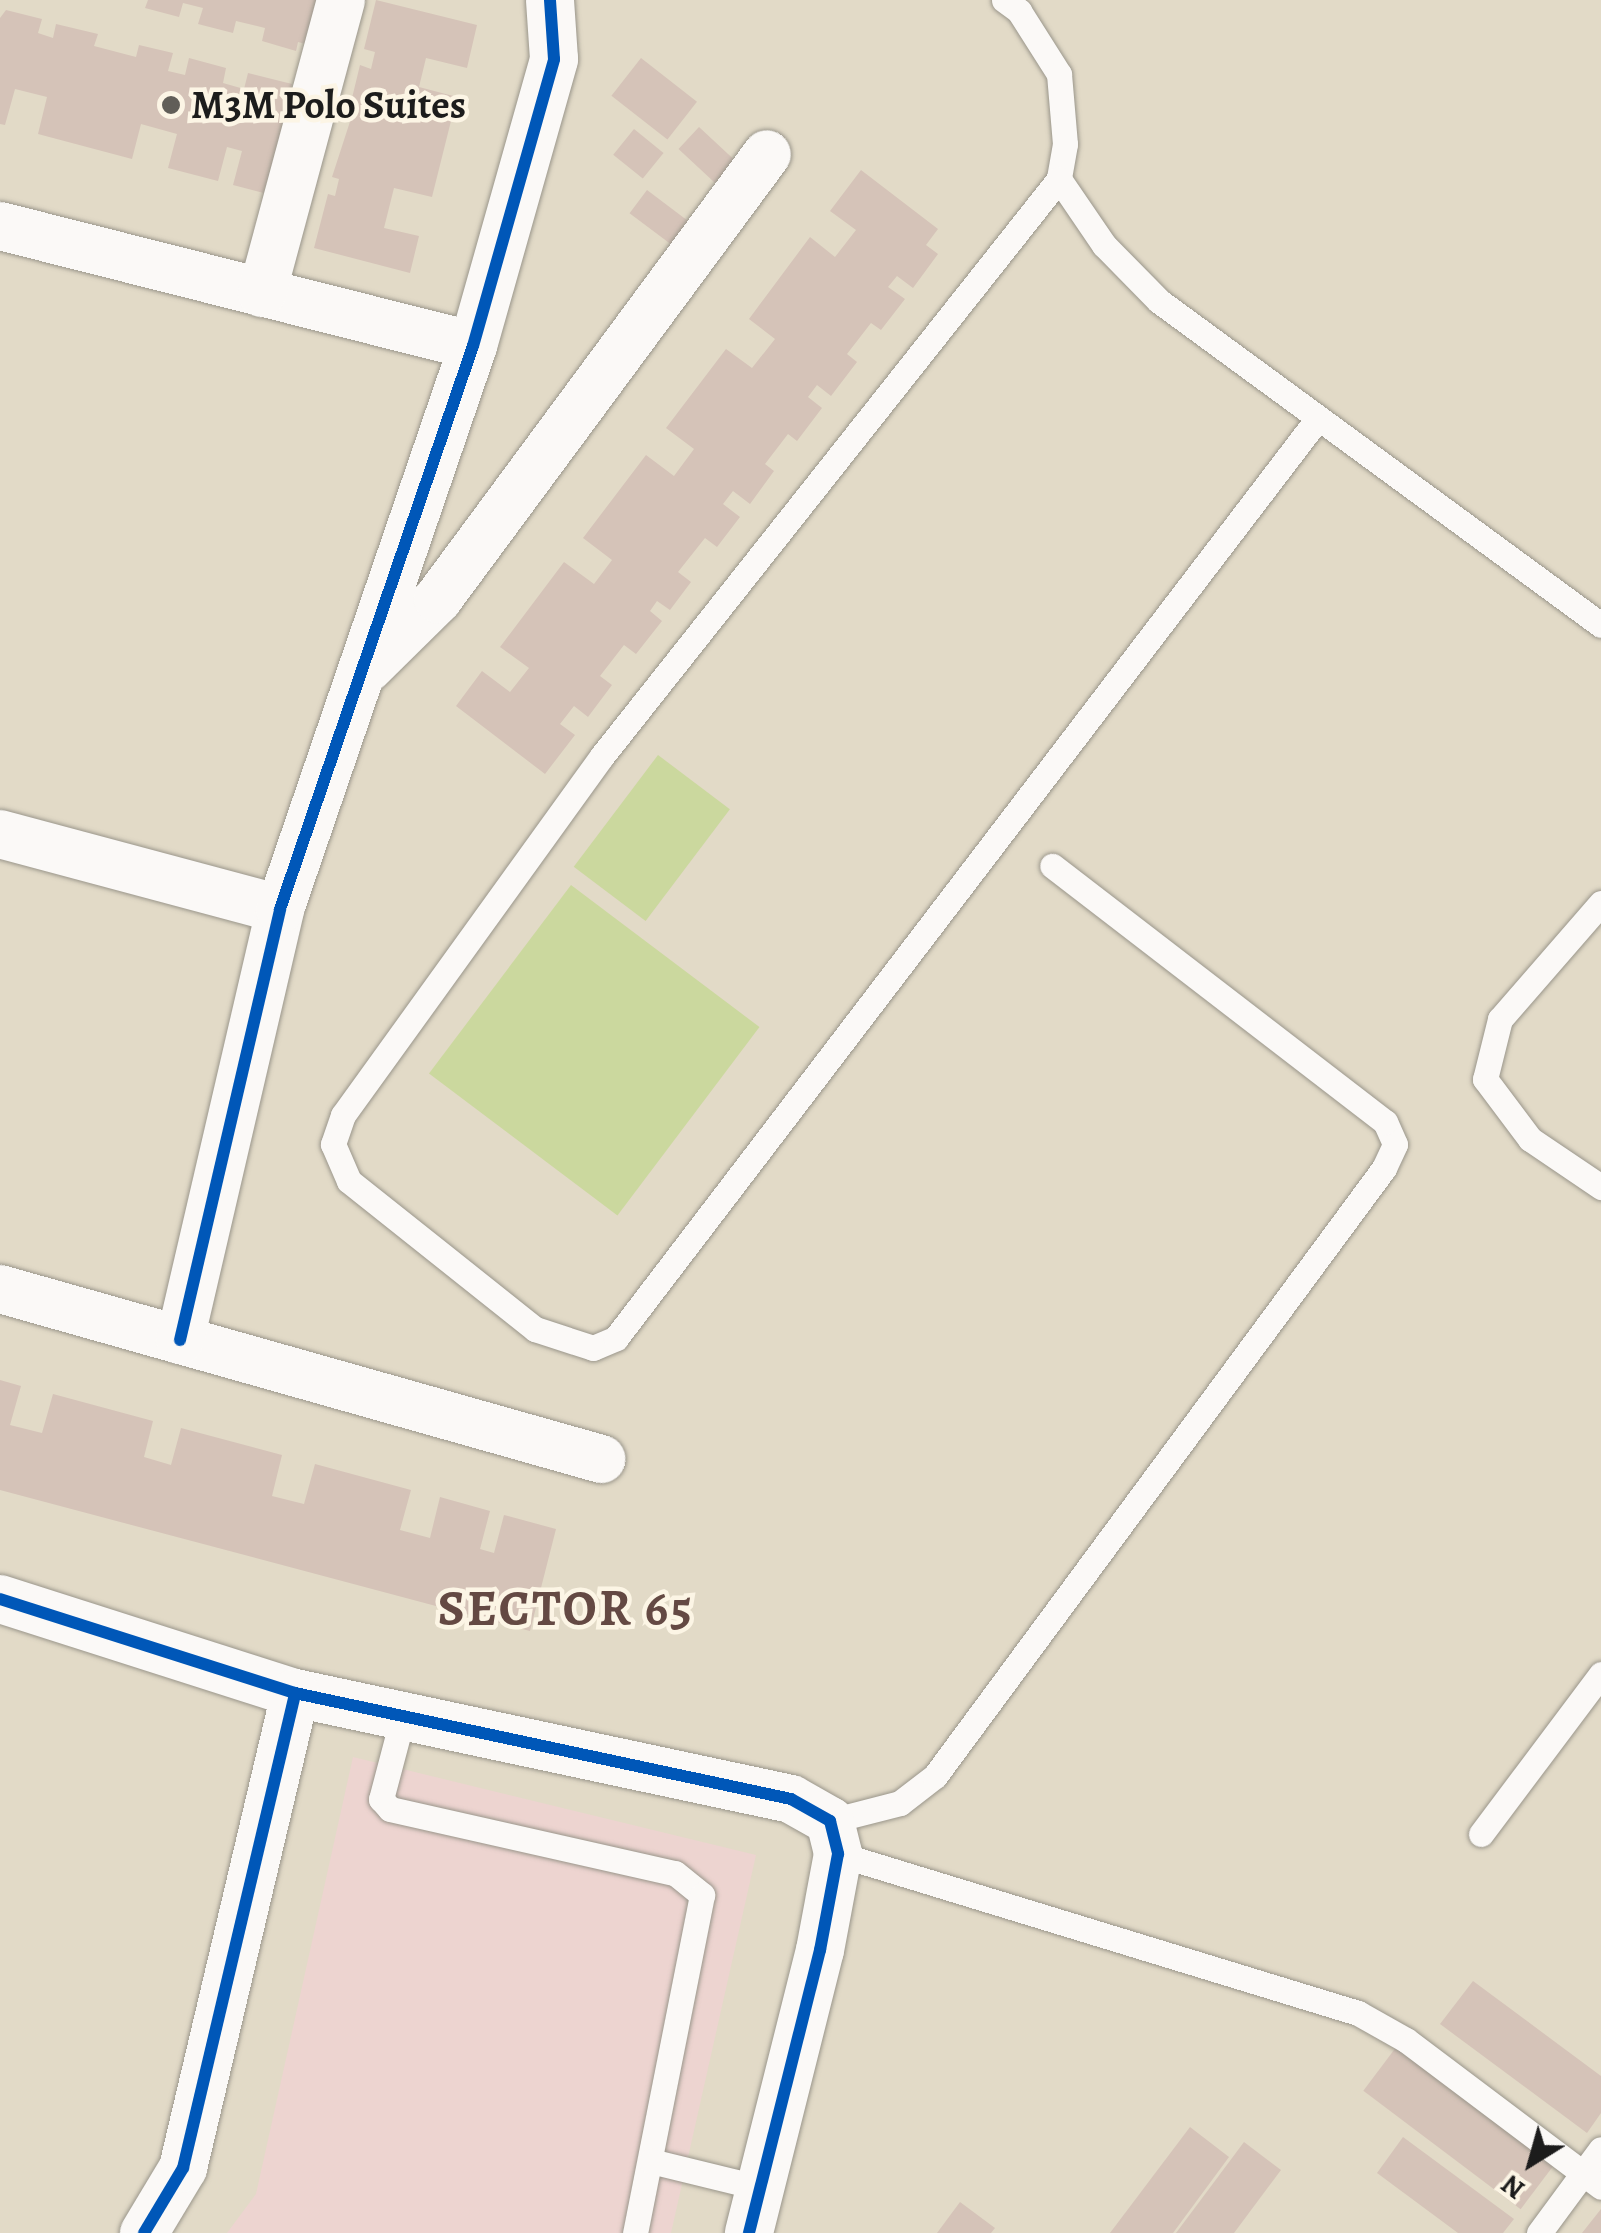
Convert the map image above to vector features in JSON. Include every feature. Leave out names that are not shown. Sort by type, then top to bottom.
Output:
[{"type":"street","points":[[262,293],[342,0]]},
{"type":"street","points":[[180,1340],[280,908],[474,346],[554,60],[550,0]]},
{"type":"street","points":[[362,673],[438,599],[767,154]]},
{"type":"street","points":[[0,226],[474,346]]},
{"type":"street","points":[[0,834],[280,908]]},
{"type":"street","points":[[0,1289],[601,1459]]},
{"type":"street","points":[[0,1598],[295,1693],[791,1798],[834,1838],[749,2233]]},
{"type":"street","points":[[144,2233],[183,2168],[295,1693]]},
{"type":"lane","points":[[1004,0],[1018,11],[1059,74],[1065,144],[1059,179],[602,756],[343,1116],[333,1144],[349,1180],[535,1328],[593,1348],[616,1338],[1318,418]]},
{"type":"lane","points":[[1059,179],[1104,245],[1159,301],[1601,624]]},
{"type":"lane","points":[[834,1838],[900,1804],[935,1776],[1384,1168],[1395,1144],[1385,1122],[1052,866]]},
{"type":"lane","points":[[1601,903],[1500,1019],[1485,1079],[1530,1139],[1601,1187]]},
{"type":"lane","points":[[1481,1834],[1601,1674]]},
{"type":"lane","points":[[403,1716],[381,1799],[390,1809],[674,1873],[702,1895],[635,2233]]},
{"type":"lane","points":[[834,1838],[1358,2013],[1406,2040],[1592,2181]]},
{"type":"lane","points":[[1539,2233],[1592,2181],[1601,2149]]},
{"type":"lane","points":[[651,2161],[761,2188]]},
{"type":"shaded area","points":[[353,1757],[756,1855],[671,2233],[227,2233],[256,2194]]},
{"type":"green space","points":[[658,755],[730,809],[646,921],[574,867]]},
{"type":"green space","points":[[571,885],[759,1027],[617,1216],[429,1073]]},
{"type":"building","points":[[148,0],[336,0],[324,49],[298,42],[296,51],[262,41],[265,28],[236,21],[233,33],[198,24],[203,8],[183,3],[179,17],[145,8]]},
{"type":"building","points":[[376,0],[477,25],[467,68],[426,58],[419,87],[457,97],[432,197],[394,188],[384,228],[419,236],[410,273],[314,248],[328,194],[335,196],[339,179],[332,177],[357,100],[352,98],[360,65],[371,69],[375,52],[364,49]]},
{"type":"building","name":"M3M Polo Suites","points":[[6,10],[42,19],[38,33],[53,38],[56,24],[98,34],[94,46],[136,57],[139,45],[173,53],[168,71],[185,75],[189,58],[226,68],[223,83],[244,89],[248,73],[292,84],[288,102],[306,107],[283,198],[233,185],[242,151],[227,147],[218,181],[168,168],[177,134],[141,124],[132,159],[38,134],[47,97],[15,89],[5,125],[0,124],[0,18]]},
{"type":"building","points":[[641,58],[697,102],[667,140],[611,96]]},
{"type":"building","points":[[699,127],[736,161],[715,183],[679,149]]},
{"type":"building","points":[[634,129],[664,153],[643,179],[613,155]]},
{"type":"building","points":[[861,170],[938,229],[926,245],[938,254],[913,288],[897,276],[888,287],[905,299],[881,330],[871,323],[847,354],[857,362],[831,396],[817,385],[808,397],[822,408],[797,441],[788,434],[765,464],[774,471],[750,504],[733,491],[723,504],[740,517],[717,547],[705,538],[678,572],[691,582],[670,610],[657,601],[650,611],[662,621],[636,654],[624,645],[600,676],[612,685],[588,717],[574,706],[560,724],[575,735],[545,774],[456,706],[482,671],[510,692],[529,668],[500,647],[564,562],[594,584],[612,560],[583,538],[646,455],[674,476],[694,449],[666,428],[726,349],[752,368],[775,339],[749,319],[810,237],[835,257],[856,230],[830,211]]},
{"type":"building","points":[[647,190],[692,224],[674,247],[630,213]]},
{"type":"building","points":[[0,1380],[21,1386],[10,1425],[42,1433],[53,1394],[153,1421],[144,1457],[171,1465],[181,1428],[282,1455],[272,1496],[304,1504],[315,1464],[411,1490],[400,1530],[430,1538],[440,1497],[490,1511],[480,1549],[494,1553],[504,1515],[556,1529],[530,1631],[0,1490]]},
{"type":"building","points":[[1473,1981],[1601,2076],[1601,2113],[1587,2133],[1440,2024]]},
{"type":"building","points":[[1400,2042],[1557,2161],[1521,2209],[1363,2091]]},
{"type":"building","points":[[1190,2127],[1229,2157],[1173,2233],[1110,2233]]},
{"type":"building","points":[[1403,2137],[1514,2219],[1503,2233],[1458,2233],[1377,2173]]},
{"type":"building","points":[[1244,2142],[1281,2170],[1234,2233],[1176,2233]]},
{"type":"building","points":[[960,2202],[995,2228],[991,2233],[937,2233]]},
{"type":"building","points":[[1601,2209],[1601,2233],[1582,2233]]},
{"type":"cycle path","points":[[180,1340],[280,909],[473,346],[554,59],[550,0]]},
{"type":"cycle path","points":[[0,1599],[295,1693],[791,1799],[830,1821],[838,1854],[820,1950],[749,2233]]},
{"type":"cycle path","points":[[144,2233],[183,2168],[295,1693]]},
{"type":"place","name":"M3M Polo Suites","points":[[171,105]]},
{"type":"district","name":"SECTOR 65","points":[[566,1609]]}]
